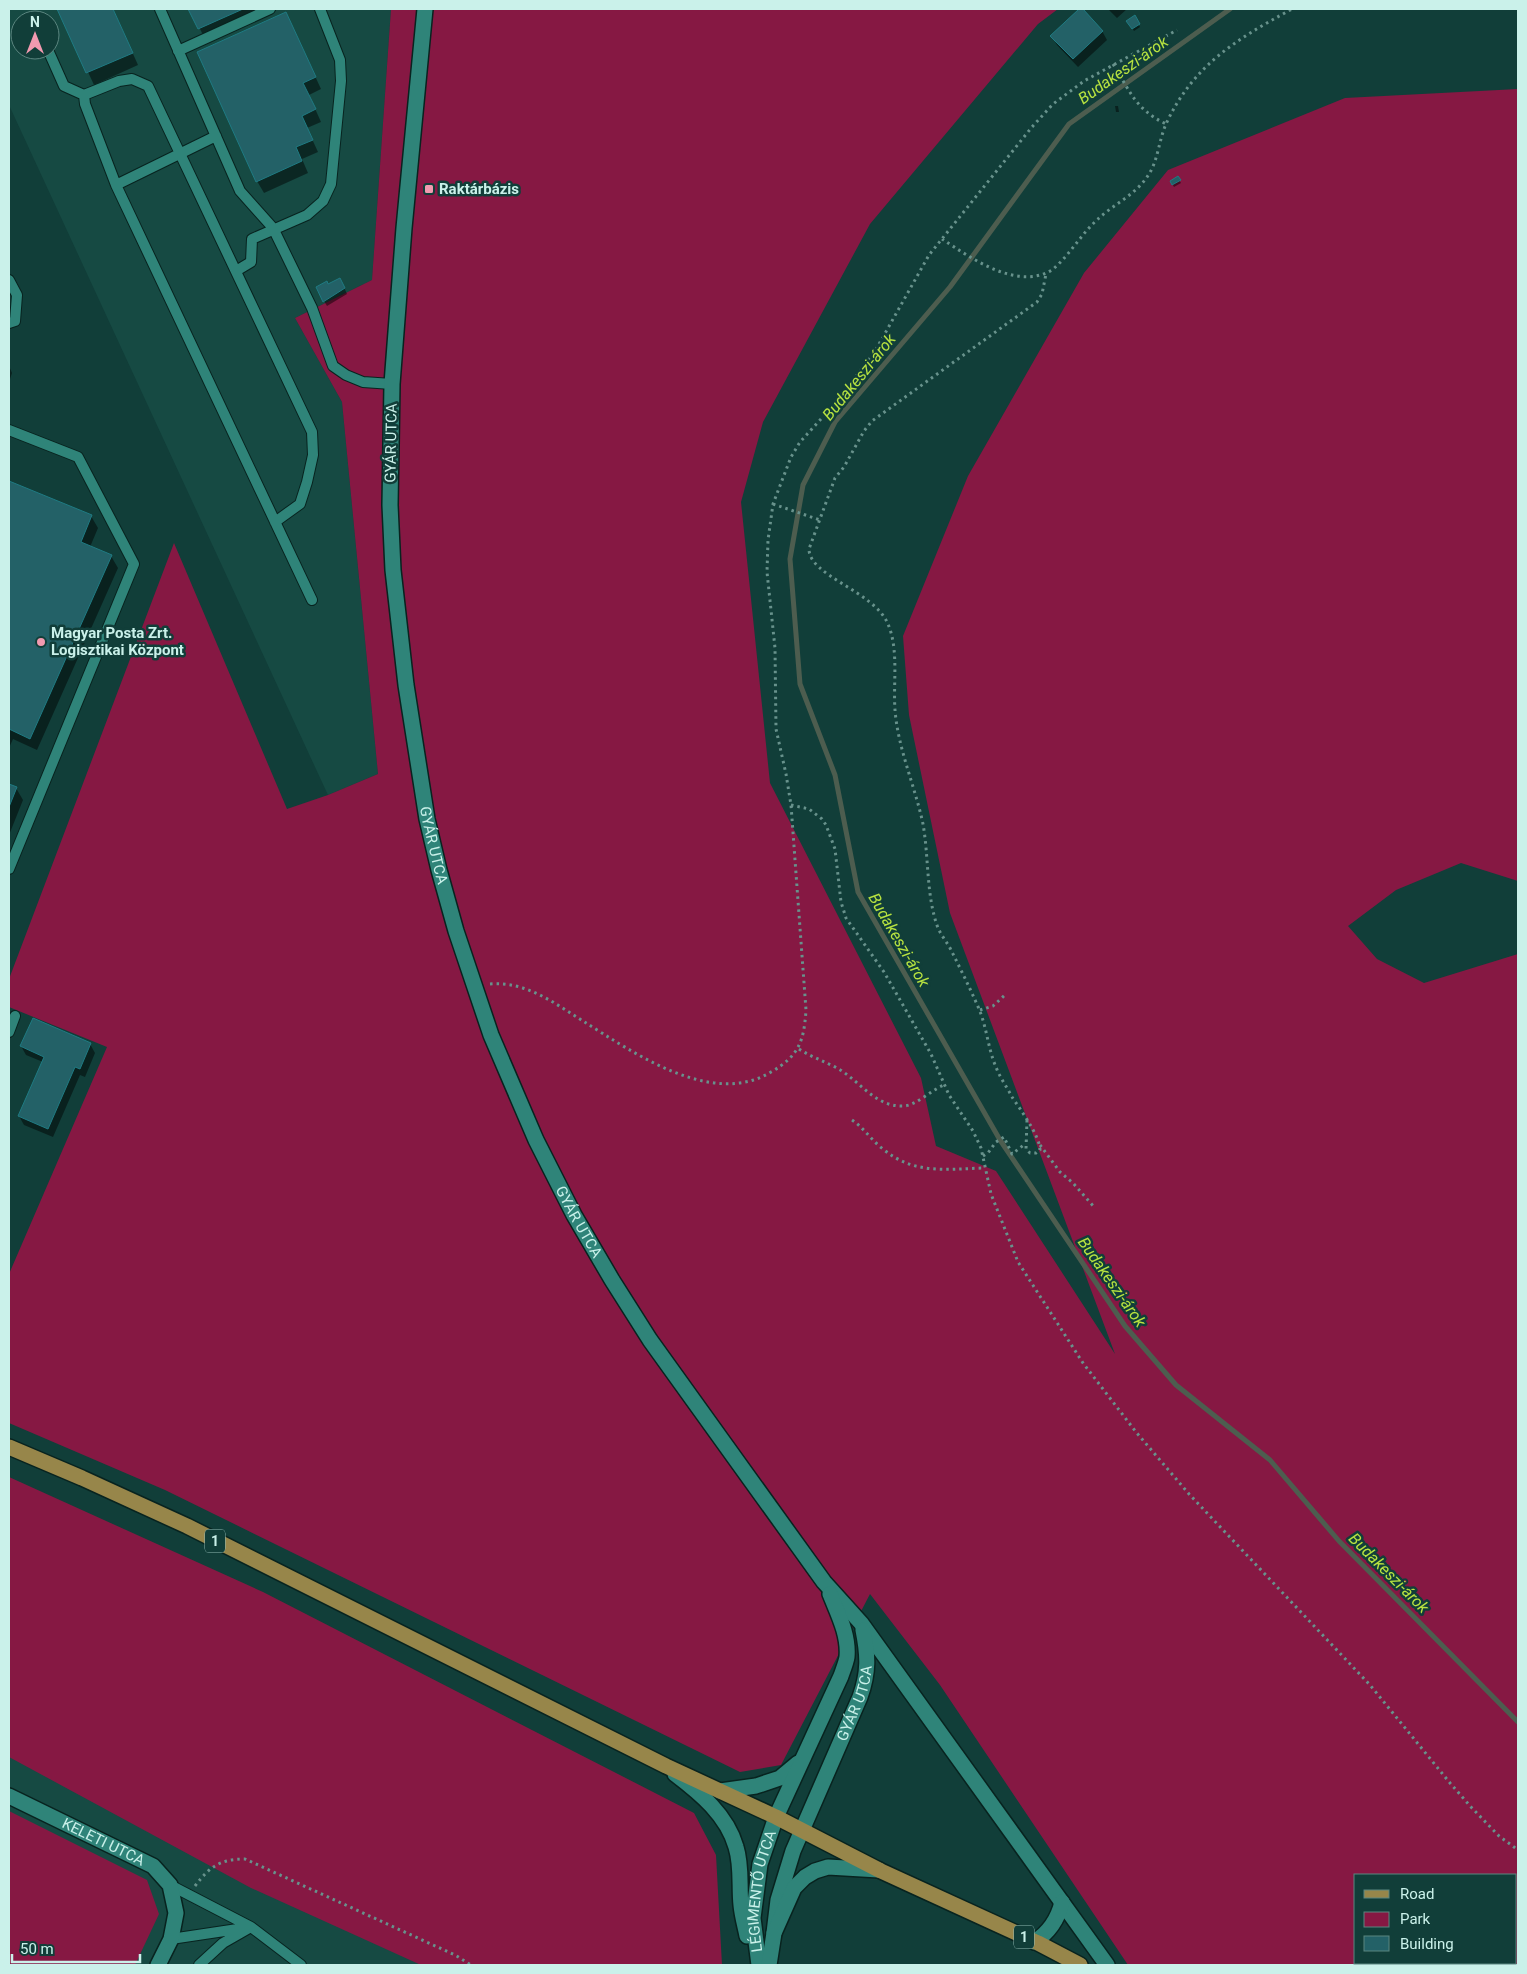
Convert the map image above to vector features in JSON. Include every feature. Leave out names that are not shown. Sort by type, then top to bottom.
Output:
[{"type":"main road","name":"GYÁR UTCA","points":[[425,9],[404,228],[392,384],[391,515],[394,570],[406,685],[427,819],[456,931],[491,1034],[536,1140],[574,1216],[650,1340],[824,1582],[861,1624],[868,1653],[866,1678],[803,1831]]},
{"type":"main road","name":"1","points":[[9,1447],[82,1478],[196,1531],[666,1766],[776,1817],[881,1871],[1080,1965]]},
{"type":"main road","name":"GYÁR UTCA","points":[[776,1817],[841,1676],[847,1658],[843,1626],[824,1582]]},
{"type":"main road","points":[[861,1624],[1107,1965]]},
{"type":"main road","points":[[720,1791],[756,1786],[780,1778],[801,1760]]},
{"type":"main road","points":[[666,1766],[708,1799],[724,1822],[736,1846],[740,1867],[741,1905],[753,1965]]},
{"type":"main road","name":"KELETI UTCA","points":[[9,1796],[153,1866],[170,1884]]},
{"type":"main road","name":"LÉGIMENTŐ UTCA","points":[[759,1965],[754,1918],[756,1886],[760,1864],[776,1817]]},
{"type":"main road","name":"LÉGIMENTŐ UTCA","points":[[770,1965],[778,1900],[785,1874],[803,1831]]},
{"type":"main road","points":[[774,1934],[794,1888],[804,1877],[828,1867],[881,1871]]},
{"type":"main road","points":[[158,1965],[171,1939],[176,1912],[170,1884]]},
{"type":"main road","points":[[1034,1942],[1052,1927],[1062,1902]]},
{"type":"lane","points":[[160,9],[240,191],[273,228],[312,308],[333,366],[346,375],[363,382],[392,384]]},
{"type":"lane","points":[[178,51],[270,9]]},
{"type":"lane","points":[[236,271],[251,262],[252,239],[273,228],[308,215],[323,201],[331,184],[341,81],[340,60],[320,9]]},
{"type":"lane","points":[[52,60],[64,86],[84,95],[119,81],[132,79],[148,86],[312,432],[313,455],[300,504],[275,522]]},
{"type":"lane","points":[[84,95],[84,104],[116,185],[312,600]]},
{"type":"lane","points":[[116,185],[216,136]]},
{"type":"lane","points":[[9,280],[17,295],[15,321],[9,324]]},
{"type":"lane","points":[[9,430],[78,457],[134,564],[9,869]]},
{"type":"lane","points":[[9,1032],[15,1016]]},
{"type":"lane","points":[[170,1884],[251,1927],[301,1965]]},
{"type":"lane","points":[[171,1939],[251,1927]]},
{"type":"lane","points":[[199,1965],[223,1943],[251,1927]]},
{"type":"path","points":[[942,239],[983,266],[996,271],[1020,276],[1046,274],[1057,266],[1096,220],[1124,199],[1145,179],[1153,167],[1166,124],[1192,80],[1216,56],[1259,27],[1292,9]]},
{"type":"path","points":[[474,984],[513,984],[532,991],[665,1068],[699,1081],[721,1085],[744,1083],[765,1076],[784,1065],[799,1049],[805,1032],[806,1010],[791,805],[776,729],[775,648],[767,572],[768,540],[773,504],[783,474],[795,450],[874,353],[922,266],[1032,127],[1070,90],[1112,64],[1177,30]]},
{"type":"path","points":[[1112,64],[1144,112],[1166,124]]},
{"type":"path","points":[[1046,274],[1042,294],[1037,302],[872,421],[864,431],[844,467],[835,478],[809,549],[809,554],[813,562],[827,574],[862,595],[880,611],[888,625],[893,643],[895,712],[922,823],[933,912],[939,931],[949,946],[980,1010],[995,1066],[1040,1144],[1060,1172],[1095,1208]]},
{"type":"path","points":[[773,504],[820,520]]},
{"type":"path","points":[[791,805],[809,810],[822,819],[826,825],[835,849],[841,902],[846,918],[884,972],[931,1054],[944,1085],[973,1131],[981,1148],[991,1194],[1018,1262],[1083,1363],[1136,1432],[1189,1494],[1370,1686],[1466,1801],[1499,1836],[1518,1850]]},
{"type":"path","points":[[980,1010],[994,1006],[1006,994]]},
{"type":"path","points":[[799,1049],[814,1059],[836,1067],[872,1095],[894,1105],[911,1105],[934,1089],[944,1085]]},
{"type":"path","points":[[852,1120],[863,1128],[886,1152],[910,1166],[927,1169],[984,1168]]},
{"type":"path","points":[[1027,1120],[1026,1143],[1028,1151],[1033,1154],[1040,1150],[1040,1144]]},
{"type":"path","points":[[982,1156],[988,1154],[996,1142],[1004,1137],[1012,1154],[1026,1143]]},
{"type":"path","points":[[189,1894],[215,1865],[229,1859],[245,1859],[455,1955],[471,1965]]},
{"type":"shaded area","points":[[9,9],[391,9],[372,280],[295,318],[342,402],[378,774],[328,795],[9,105]]},
{"type":"shaded area","points":[[9,1742],[422,1965],[9,1965]]},
{"type":"green space","points":[[391,9],[1058,9],[1038,24],[870,224],[763,422],[741,502],[770,783],[921,1078],[936,1146],[996,1171],[1115,1354],[950,913],[909,715],[903,636],[968,476],[1084,273],[1168,170],[1345,98],[1518,89],[1518,881],[1461,863],[1396,890],[1348,926],[1377,959],[1424,983],[1518,954],[1518,1965],[1128,1965],[940,1685],[870,1594],[781,1765],[740,1772],[165,1490],[9,1423],[9,1274],[107,1047],[9,1007],[9,979],[174,543],[287,809],[328,795],[378,774],[342,402],[295,318],[372,280]]},
{"type":"green space","points":[[9,1477],[263,1592],[694,1813],[716,1855],[722,1965],[421,1965],[251,1888],[9,1757]]},
{"type":"green space","points":[[9,1811],[147,1880],[159,1914],[135,1965],[9,1965]]},
{"type":"building","points":[[113,9],[133,53],[86,73],[60,16],[60,10],[57,10]]},
{"type":"building","points":[[188,9],[243,9],[198,29]]},
{"type":"building","points":[[1079,9],[1083,9],[1103,31],[1073,59],[1050,36]]},
{"type":"building","points":[[286,12],[316,77],[303,83],[316,109],[302,116],[313,140],[296,147],[302,161],[256,182],[197,52]]},
{"type":"building","points":[[1135,15],[1140,24],[1132,29],[1126,21]]},
{"type":"building","points":[[1178,176],[1181,180],[1172,185],[1170,181]]},
{"type":"building","points":[[340,278],[345,288],[323,302],[316,287],[327,281],[328,284]]},
{"type":"building","name":"Magyar Posta Zrt. Logisztikai Központ","points":[[9,481],[92,515],[81,542],[112,555],[30,739],[9,729]]},
{"type":"building","points":[[9,784],[17,787],[9,807]]},
{"type":"building","points":[[33,1018],[91,1043],[80,1069],[75,1067],[48,1129],[18,1116],[44,1057],[20,1046]]},
{"type":"waterway","name":"Budakeszi-árok","points":[[1230,9],[1069,124],[950,287],[835,422],[803,485],[790,559],[800,684],[835,775],[858,892],[1000,1140],[1125,1326],[1176,1385],[1270,1460],[1339,1541],[1518,1722]]},
{"type":"place","name":"Raktárbázis","points":[[429,189]]},
{"type":"place","name":"Magyar Posta Zrt. Logisztikai Központ","points":[[41,642]]}]
